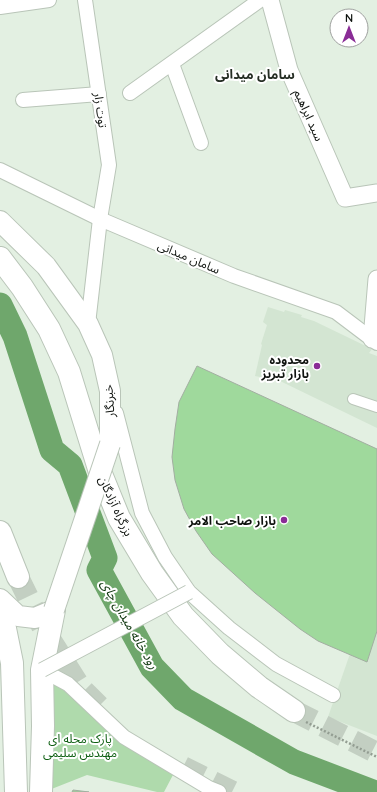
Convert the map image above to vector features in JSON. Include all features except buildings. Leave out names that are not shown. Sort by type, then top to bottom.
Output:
[{"type":"main road","name":"خبرنگار","points":[[0,220],[46,266],[88,324],[102,355],[110,391],[110,444],[54,610]]},
{"type":"main road","name":"بزرگراه آزادگان","points":[[0,258],[22,287],[48,329],[69,372],[98,469],[119,518],[152,574],[183,616],[220,654],[259,687],[298,715]]},
{"type":"main road","points":[[0,532],[18,577]]},
{"type":"main road","points":[[0,599],[18,616],[35,618],[54,610]]},
{"type":"main road","points":[[0,604],[13,671],[8,725],[16,792]]},
{"type":"main road","points":[[41,792],[43,726],[42,670],[54,610]]},
{"type":"main road","points":[[13,671],[18,660],[27,656],[34,658],[42,670]]},
{"type":"main road","points":[[8,725],[43,726]]},
{"type":"street","points":[[0,7],[49,0]]},
{"type":"street","name":"توت زار","points":[[85,0],[109,165],[100,220],[88,324]]},
{"type":"street","points":[[130,94],[260,0]]},
{"type":"street","name":"سید ابراهیم","points":[[270,0],[289,70],[345,198],[377,193]]},
{"type":"street","points":[[172,64],[201,143]]},
{"type":"street","points":[[23,100],[98,94]]},
{"type":"street","name":"سامان میدانی","points":[[0,170],[100,220],[234,276],[336,312],[375,341]]},
{"type":"street","points":[[375,341],[377,279]]},
{"type":"street","points":[[110,391],[142,513],[165,557],[189,592],[229,628],[276,664],[333,695]]},
{"type":"street","points":[[353,398],[377,407]]},
{"type":"street","points":[[42,670],[189,592]]},
{"type":"street","points":[[42,670],[68,684],[124,738],[219,792]]},
{"type":"path","points":[[298,715],[377,757]]},
{"type":"shaded area","name":"محدوده بازار تبریز","points":[[268,307],[284,312],[285,310],[302,315],[301,317],[314,321],[372,349],[369,353],[377,356],[377,428],[280,381],[255,376],[261,344],[267,325],[263,322]]},
{"type":"shaded area","points":[[377,576],[377,736],[328,717]]},
{"type":"green space","name":"پارک محله ای مهندس سلیمی","points":[[47,681],[54,683],[174,773],[164,792],[157,792],[87,775],[49,790]]},
{"type":"waterway","name":"رود خانه میدان چای","points":[[0,305],[15,336],[52,450],[70,465],[105,558],[99,570],[152,667],[183,699],[294,762],[373,792]]},
{"type":"tunnel","points":[[18,577],[43,628],[80,687],[99,706]]},
{"type":"tunnel","points":[[294,711],[377,753]]},
{"type":"tunnel","points":[[183,767],[233,792]]},
{"type":"place","name":"محدوده بازار تبریز","points":[[317,366]]},
{"type":"place","name":"بازار صاحب الامر","points":[[284,520]]},
{"type":"district","name":"سامان میدانی","points":[[255,74]]}]
